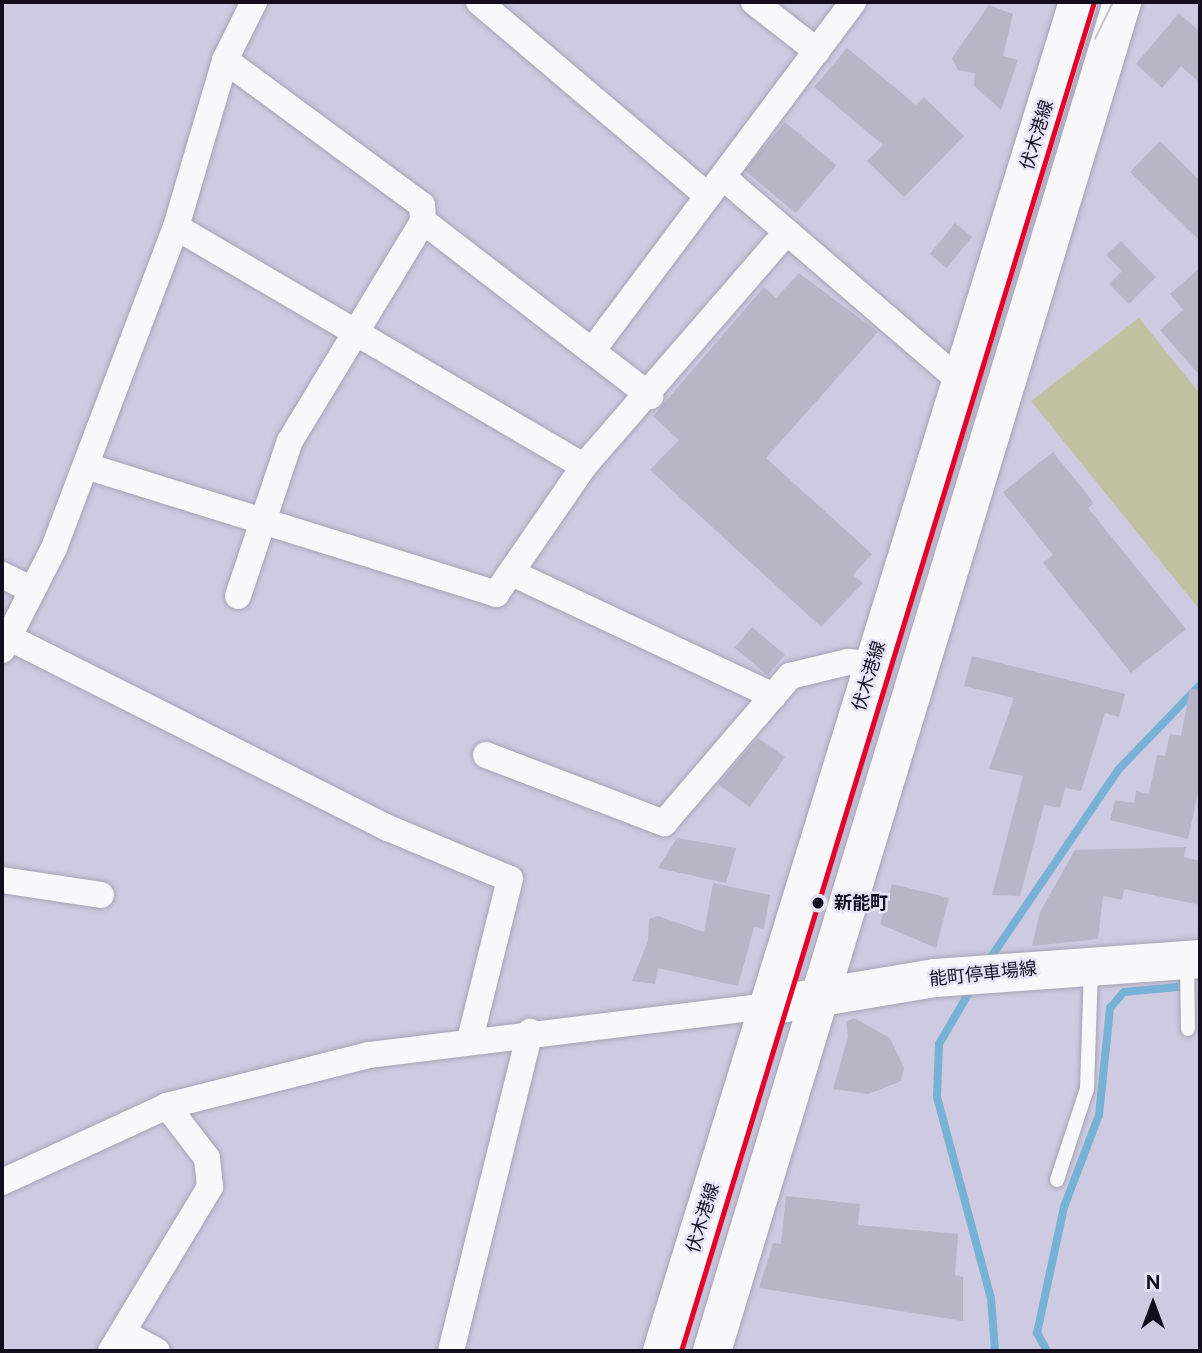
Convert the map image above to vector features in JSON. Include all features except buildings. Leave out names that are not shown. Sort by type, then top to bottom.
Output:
[{"type":"main road","name":"伏木港線","points":[[662,1351],[1078,2]]},
{"type":"main road","points":[[712,1351],[1122,2]]},
{"type":"main road","name":"能町停車場線","points":[[768,1006],[821,995],[1092,963],[1194,959]]},
{"type":"street","points":[[254,2],[225,60],[176,226],[86,466],[33,590],[5,644],[388,828],[510,879],[470,1040]]},
{"type":"street","points":[[479,2],[715,186],[785,234],[960,381]]},
{"type":"street","points":[[754,2],[817,51]]},
{"type":"street","points":[[592,351],[853,2]]},
{"type":"street","points":[[225,60],[422,205],[423,221],[354,330],[290,441],[261,520],[238,596]]},
{"type":"street","points":[[423,221],[650,396]]},
{"type":"street","points":[[176,226],[583,466]]},
{"type":"street","points":[[86,466],[496,594],[583,466],[650,396],[785,234]]},
{"type":"street","points":[[512,573],[773,696]]},
{"type":"street","points":[[2,575],[33,590]]},
{"type":"street","points":[[486,755],[664,823],[790,676],[848,662],[873,664]]},
{"type":"street","points":[[2,880],[101,895]]},
{"type":"street","points":[[2,1182],[167,1106],[369,1055],[530,1032],[768,1006]]},
{"type":"street","points":[[451,1351],[530,1032]]},
{"type":"street","points":[[158,1351],[118,1343],[210,1187],[207,1158],[167,1106]]},
{"type":"lane","points":[[1188,1029],[1194,959]]},
{"type":"lane","points":[[1057,1180],[1087,1089],[1092,963]]},
{"type":"green space","points":[[1139,318],[1200,394],[1200,610],[1031,401]]},
{"type":"waterway","points":[[987,963],[1118,770],[1200,685]]},
{"type":"waterway","points":[[1047,1351],[1037,1333],[1064,1207],[1099,1115],[1110,1008],[1124,992],[1178,987],[1189,979]]},
{"type":"waterway","points":[[973,986],[939,1044],[937,1097],[991,1298],[995,1351]]},
{"type":"tram line","points":[[681,1351],[1094,2]]},
{"type":"tram line","points":[[1095,39],[1113,2]]},
{"type":"transit line","points":[[681,1351],[1094,2]]},
{"type":"place","name":"新能町","points":[[818,903]]}]
